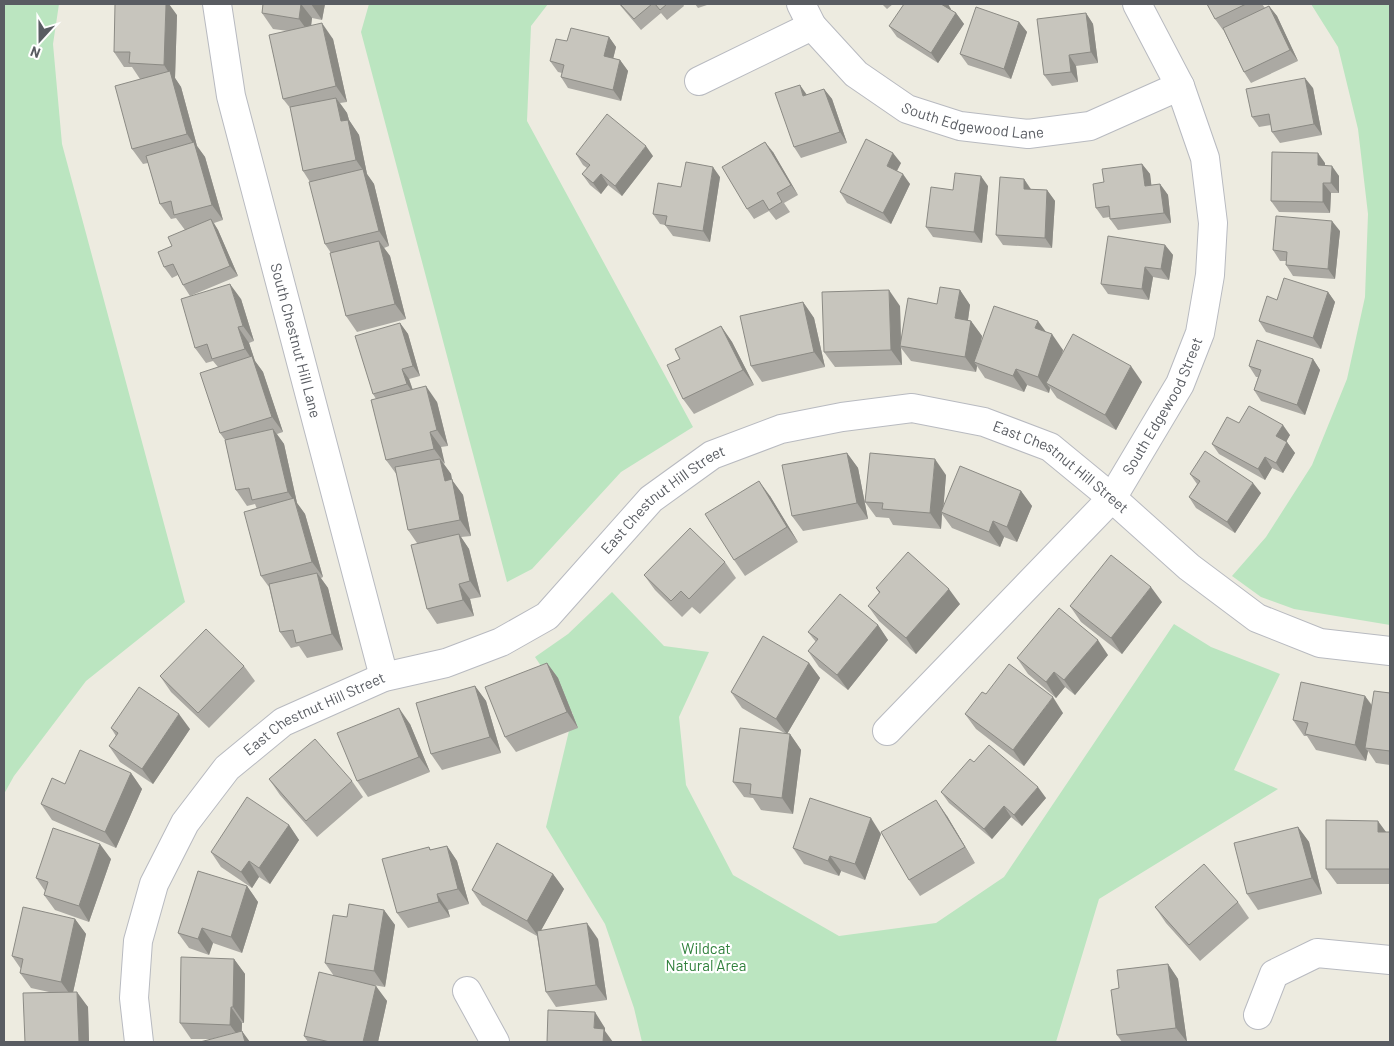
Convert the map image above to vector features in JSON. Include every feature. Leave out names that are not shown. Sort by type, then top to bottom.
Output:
[{"type":"street","name":"South Chestnut Hill Lane","points":[[217,4],[221,41],[231,96],[384,677]]},
{"type":"street","name":"South Edgewood Street","points":[[887,730],[1112,498],[1180,384],[1200,333],[1210,275],[1212,223],[1205,158],[1180,86],[1137,4]]},
{"type":"street","name":"South Edgewood Lane","points":[[807,15],[856,74],[907,109],[960,126],[1028,134],[1090,126],[1180,86]]},
{"type":"street","points":[[699,81],[807,15]]},
{"type":"street","name":"East Chestnut Hill Street","points":[[139,1042],[134,998],[138,941],[154,884],[185,823],[227,768],[283,722],[384,677],[446,663],[501,642],[547,616],[651,500],[712,455],[781,429],[842,417],[912,408],[984,422],[1050,447],[1112,498],[1189,567],[1257,618],[1320,643],[1390,652]]},
{"type":"street","points":[[1258,1015],[1274,974],[1317,953],[1390,960]]},
{"type":"street","points":[[467,991],[494,1042]]},
{"type":"green space","points":[[4,4],[59,4],[53,44],[62,144],[185,602],[86,681],[14,776],[4,794]]},
{"type":"green space","points":[[369,4],[548,4],[531,26],[527,121],[693,427],[621,472],[532,569],[507,582],[361,32]]},
{"type":"green space","points":[[1311,4],[1390,4],[1390,625],[1294,609],[1261,597],[1232,576],[1266,537],[1312,465],[1347,379],[1365,297],[1368,214],[1358,129],[1338,47]]},
{"type":"green space","name":"Wildcat Natural Area","points":[[612,592],[664,646],[709,652],[679,717],[686,785],[733,875],[839,936],[936,923],[1004,877],[1174,624],[1211,647],[1280,674],[1234,770],[1278,789],[1099,899],[1056,1042],[642,1042],[634,1008],[605,924],[546,827],[573,714],[535,657],[568,634]]},
{"type":"building","points":[[115,4],[166,4],[164,65],[129,63],[130,52],[114,52]]},
{"type":"building","points":[[263,4],[301,4],[299,19],[262,13]]},
{"type":"building","points":[[620,4],[652,4],[634,19]]},
{"type":"building","points":[[655,4],[667,4],[660,10]]},
{"type":"building","points":[[904,4],[941,4],[956,13],[931,53],[889,26]]},
{"type":"building","points":[[1207,4],[1246,4],[1215,19]]},
{"type":"building","points":[[1269,6],[1290,50],[1244,72],[1223,28]]},
{"type":"building","points":[[976,7],[1019,22],[1004,69],[960,54]]},
{"type":"building","points":[[1086,13],[1091,52],[1069,55],[1071,72],[1044,75],[1037,19]]},
{"type":"building","points":[[322,23],[336,86],[283,99],[269,35]]},
{"type":"building","points":[[571,28],[609,37],[604,56],[620,60],[613,90],[561,77],[564,65],[550,61],[556,39],[567,41]]},
{"type":"building","points":[[170,71],[187,134],[132,149],[115,86]]},
{"type":"building","points":[[1305,78],[1314,124],[1272,132],[1269,114],[1252,117],[1246,89]]},
{"type":"building","points":[[800,85],[803,96],[824,89],[840,132],[794,147],[775,93]]},
{"type":"building","points":[[336,98],[341,121],[348,120],[356,160],[303,171],[290,107]]},
{"type":"building","points":[[607,114],[646,146],[615,186],[601,174],[593,183],[582,174],[590,165],[576,154]]},
{"type":"building","points":[[866,139],[893,153],[887,166],[903,174],[883,213],[840,192]]},
{"type":"building","points":[[194,142],[212,205],[174,215],[171,201],[160,204],[146,156]]},
{"type":"building","points":[[765,142],[791,185],[777,193],[782,202],[769,210],[763,200],[747,209],[722,167]]},
{"type":"building","points":[[1272,152],[1318,153],[1318,165],[1332,166],[1331,183],[1323,183],[1323,202],[1271,201]]},
{"type":"building","points":[[686,162],[713,167],[703,231],[665,225],[667,216],[653,214],[658,183],[681,187]]},
{"type":"building","points":[[1142,164],[1145,186],[1160,184],[1164,213],[1110,219],[1109,206],[1096,208],[1093,184],[1104,182],[1102,169]]},
{"type":"building","points":[[363,169],[379,231],[325,244],[309,182]]},
{"type":"building","points":[[955,173],[981,176],[974,232],[926,227],[931,187],[953,190]]},
{"type":"building","points":[[1000,177],[1024,179],[1024,189],[1047,190],[1045,238],[996,235]]},
{"type":"building","points":[[1276,216],[1332,221],[1328,269],[1286,265],[1287,252],[1273,250]]},
{"type":"building","points":[[211,219],[230,266],[183,285],[173,264],[164,267],[158,252],[172,246],[168,237]]},
{"type":"building","points":[[1108,236],[1165,245],[1161,269],[1145,267],[1142,289],[1101,284]]},
{"type":"building","points":[[379,241],[395,304],[346,316],[330,253]]},
{"type":"building","points":[[1284,278],[1328,292],[1313,338],[1259,321],[1267,296],[1277,300]]},
{"type":"building","points":[[230,284],[243,326],[238,327],[245,349],[212,359],[207,344],[195,348],[181,299]]},
{"type":"building","points":[[940,287],[960,290],[955,318],[971,321],[965,357],[900,346],[908,298],[937,304]]},
{"type":"building","points":[[889,290],[891,350],[824,352],[822,292]]},
{"type":"building","points":[[803,302],[814,352],[751,366],[740,316]]},
{"type":"building","points":[[994,306],[1038,321],[1035,328],[1052,334],[1038,377],[1016,369],[1013,376],[974,362]]},
{"type":"building","points":[[400,323],[413,366],[402,369],[407,384],[373,394],[355,336]]},
{"type":"building","points":[[721,326],[743,370],[683,399],[667,365],[680,359],[675,349]]},
{"type":"building","points":[[1073,334],[1131,366],[1105,415],[1046,383]]},
{"type":"building","points":[[1257,340],[1313,359],[1297,405],[1254,390],[1261,370],[1249,366]]},
{"type":"building","points":[[252,356],[272,417],[220,433],[200,373]]},
{"type":"building","points":[[426,386],[437,430],[430,432],[434,449],[386,460],[371,400]]},
{"type":"building","points":[[1249,406],[1283,425],[1276,436],[1287,442],[1276,463],[1265,457],[1258,469],[1212,444],[1227,417],[1239,423]]},
{"type":"building","points":[[273,429],[288,492],[252,500],[249,488],[236,490],[225,440]]},
{"type":"building","points":[[1205,451],[1253,483],[1227,522],[1189,497],[1200,481],[1190,474]]},
{"type":"building","points":[[847,453],[857,503],[792,516],[782,465]]},
{"type":"building","points":[[870,453],[935,459],[930,513],[882,509],[883,503],[865,502]]},
{"type":"building","points":[[440,459],[445,481],[452,479],[460,520],[408,530],[395,467]]},
{"type":"building","points":[[960,466],[1021,491],[1007,527],[993,521],[989,532],[941,512]]},
{"type":"building","points":[[759,481],[787,527],[734,560],[705,514]]},
{"type":"building","points":[[294,498],[312,562],[261,576],[244,512]]},
{"type":"building","points":[[690,528],[725,562],[689,599],[681,591],[671,601],[644,575]]},
{"type":"building","points":[[459,534],[470,581],[459,584],[463,600],[427,609],[411,545]]},
{"type":"building","points":[[908,552],[949,589],[906,638],[868,606],[880,592],[876,588]]},
{"type":"building","points":[[1111,555],[1151,587],[1111,638],[1070,606]]},
{"type":"building","points":[[317,573],[332,634],[296,643],[293,630],[280,632],[269,584]]},
{"type":"building","points":[[840,594],[878,625],[837,675],[808,651],[818,639],[808,632]]},
{"type":"building","points":[[1059,608],[1098,640],[1064,680],[1054,672],[1046,682],[1017,658]]},
{"type":"building","points":[[206,629],[244,666],[198,713],[160,676]]},
{"type":"building","points":[[763,636],[809,663],[776,719],[731,692]]},
{"type":"building","points":[[547,663],[567,712],[505,737],[485,687]]},
{"type":"building","points":[[1009,664],[1053,697],[1013,750],[965,714],[982,692],[986,694]]},
{"type":"building","points":[[1301,682],[1365,696],[1355,745],[1305,734],[1308,723],[1293,720]]},
{"type":"building","points":[[475,686],[490,737],[431,754],[416,703]]},
{"type":"building","points":[[139,687],[179,714],[142,769],[109,746],[118,733],[111,728]]},
{"type":"building","points":[[1374,691],[1390,693],[1390,751],[1365,748]]},
{"type":"building","points":[[399,708],[419,757],[357,781],[337,733]]},
{"type":"building","points":[[740,728],[790,734],[782,798],[750,794],[751,784],[733,782]]},
{"type":"building","points":[[315,739],[352,781],[306,821],[269,779]]},
{"type":"building","points":[[989,745],[1038,787],[1014,815],[1004,806],[984,829],[941,792],[970,759],[974,762]]},
{"type":"building","points":[[80,750],[131,773],[105,832],[41,804],[52,778],[65,784]]},
{"type":"building","points":[[247,797],[289,825],[259,868],[249,861],[241,872],[211,852]]},
{"type":"building","points":[[810,798],[871,818],[855,864],[830,856],[828,861],[793,848]]},
{"type":"building","points":[[936,800],[965,847],[909,880],[881,832]]},
{"type":"building","points":[[1326,820],[1378,821],[1378,832],[1390,832],[1390,869],[1326,869]]},
{"type":"building","points":[[1298,827],[1312,878],[1247,894],[1234,843]]},
{"type":"building","points":[[53,828],[100,844],[79,906],[44,895],[48,882],[36,878]]},
{"type":"building","points":[[497,843],[553,874],[527,921],[472,890]]},
{"type":"building","points":[[447,846],[458,889],[437,894],[439,902],[397,913],[382,859],[429,847],[430,850]]},
{"type":"building","points":[[1204,864],[1238,902],[1189,945],[1155,907]]},
{"type":"building","points":[[198,871],[247,886],[231,937],[202,928],[198,939],[178,933]]},
{"type":"building","points":[[349,904],[384,910],[374,971],[325,963],[333,915],[347,917]]},
{"type":"building","points":[[23,907],[75,919],[61,982],[20,973],[23,959],[12,956]]},
{"type":"building","points":[[587,923],[596,985],[546,992],[537,931]]},
{"type":"building","points":[[181,957],[234,959],[233,1007],[231,1007],[230,1025],[180,1023]]},
{"type":"building","points":[[1168,964],[1176,1028],[1117,1035],[1111,990],[1119,988],[1117,970]]},
{"type":"building","points":[[319,972],[376,986],[363,1042],[330,1042],[304,1036]]},
{"type":"building","points":[[77,992],[79,1042],[25,1042],[23,993]]},
{"type":"building","points":[[548,1010],[595,1012],[594,1028],[604,1029],[603,1042],[547,1042]]},
{"type":"building","points":[[242,1031],[245,1042],[200,1042]]}]
